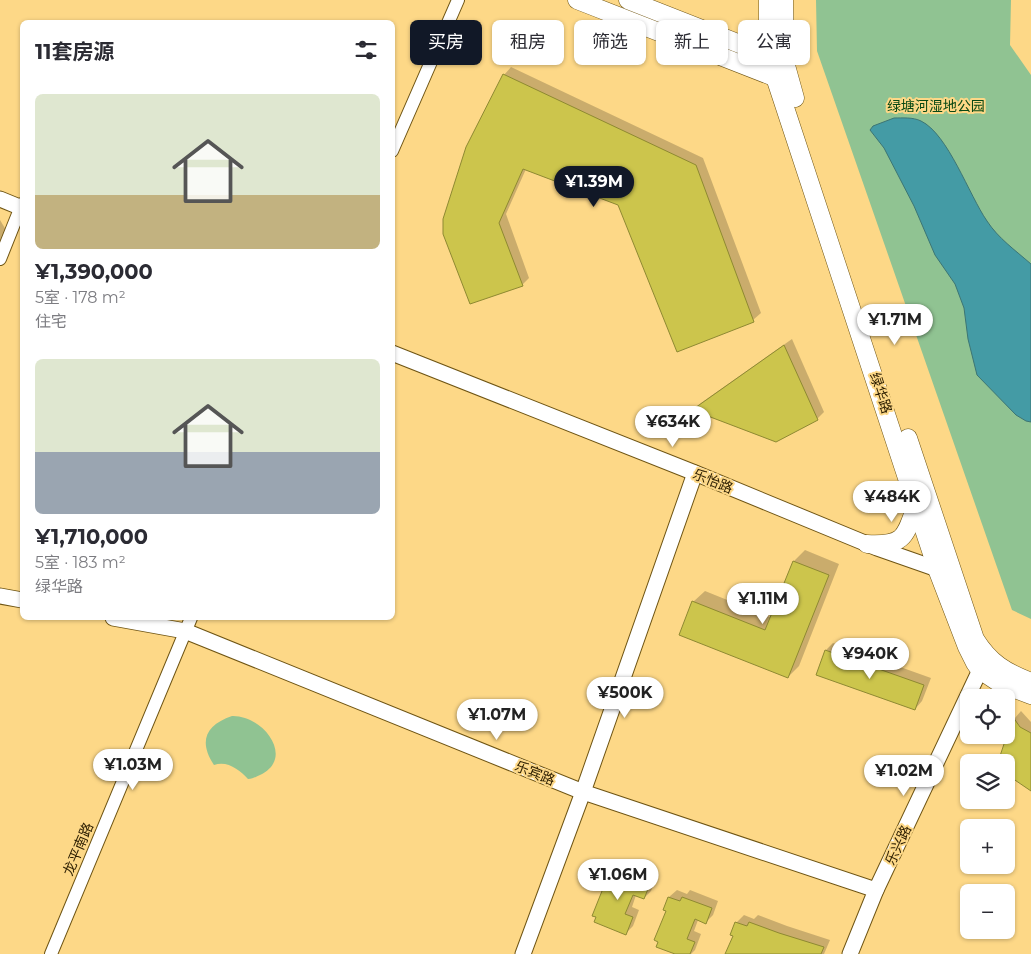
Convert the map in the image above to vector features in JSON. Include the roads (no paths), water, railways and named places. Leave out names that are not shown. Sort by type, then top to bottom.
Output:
[{"type":"main road","points":[[577,0],[784,81]]},
{"type":"main road","points":[[628,0],[738,44]]},
{"type":"main road","name":"绿华路","points":[[768,0],[768,20]]},
{"type":"main road","name":"绿华路","points":[[784,0],[784,20]]},
{"type":"main road","name":"绿华路","points":[[774,65],[784,81],[944,568],[967,647],[985,664],[1001,684],[1031,695]]},
{"type":"main road","name":"绿华路","points":[[785,65],[784,81],[917,503],[944,568]]},
{"type":"main road","points":[[867,544],[885,545],[899,541],[904,535],[917,503]]},
{"type":"main road","name":"绿华路","points":[[985,664],[998,666],[1031,682]]},
{"type":"street","points":[[395,144],[458,0]]},
{"type":"street","points":[[0,199],[20,205]]},
{"type":"street","points":[[0,259],[20,211]]},
{"type":"street","name":"乐怡路","points":[[395,354],[695,473],[867,544],[944,568]]},
{"type":"street","points":[[523,954],[583,792],[695,473]]},
{"type":"street","points":[[0,596],[20,600]]},
{"type":"street","name":"乐宾路","points":[[138,620],[188,624],[583,792],[876,890]]},
{"type":"street","name":"龙平南路","points":[[50,954],[188,624]]},
{"type":"street","name":"乐兴路","points":[[850,954],[876,890],[985,664]]},
{"type":"water","points":[[894,118],[918,120],[931,128],[949,151],[991,227],[1007,244],[1031,264],[1031,422],[1016,415],[977,375],[968,339],[964,308],[955,284],[935,255],[914,206],[884,148],[870,130],[873,126]]},
{"type":"park label","name":"绿塘河湿地公园","points":[[936,106]]}]
